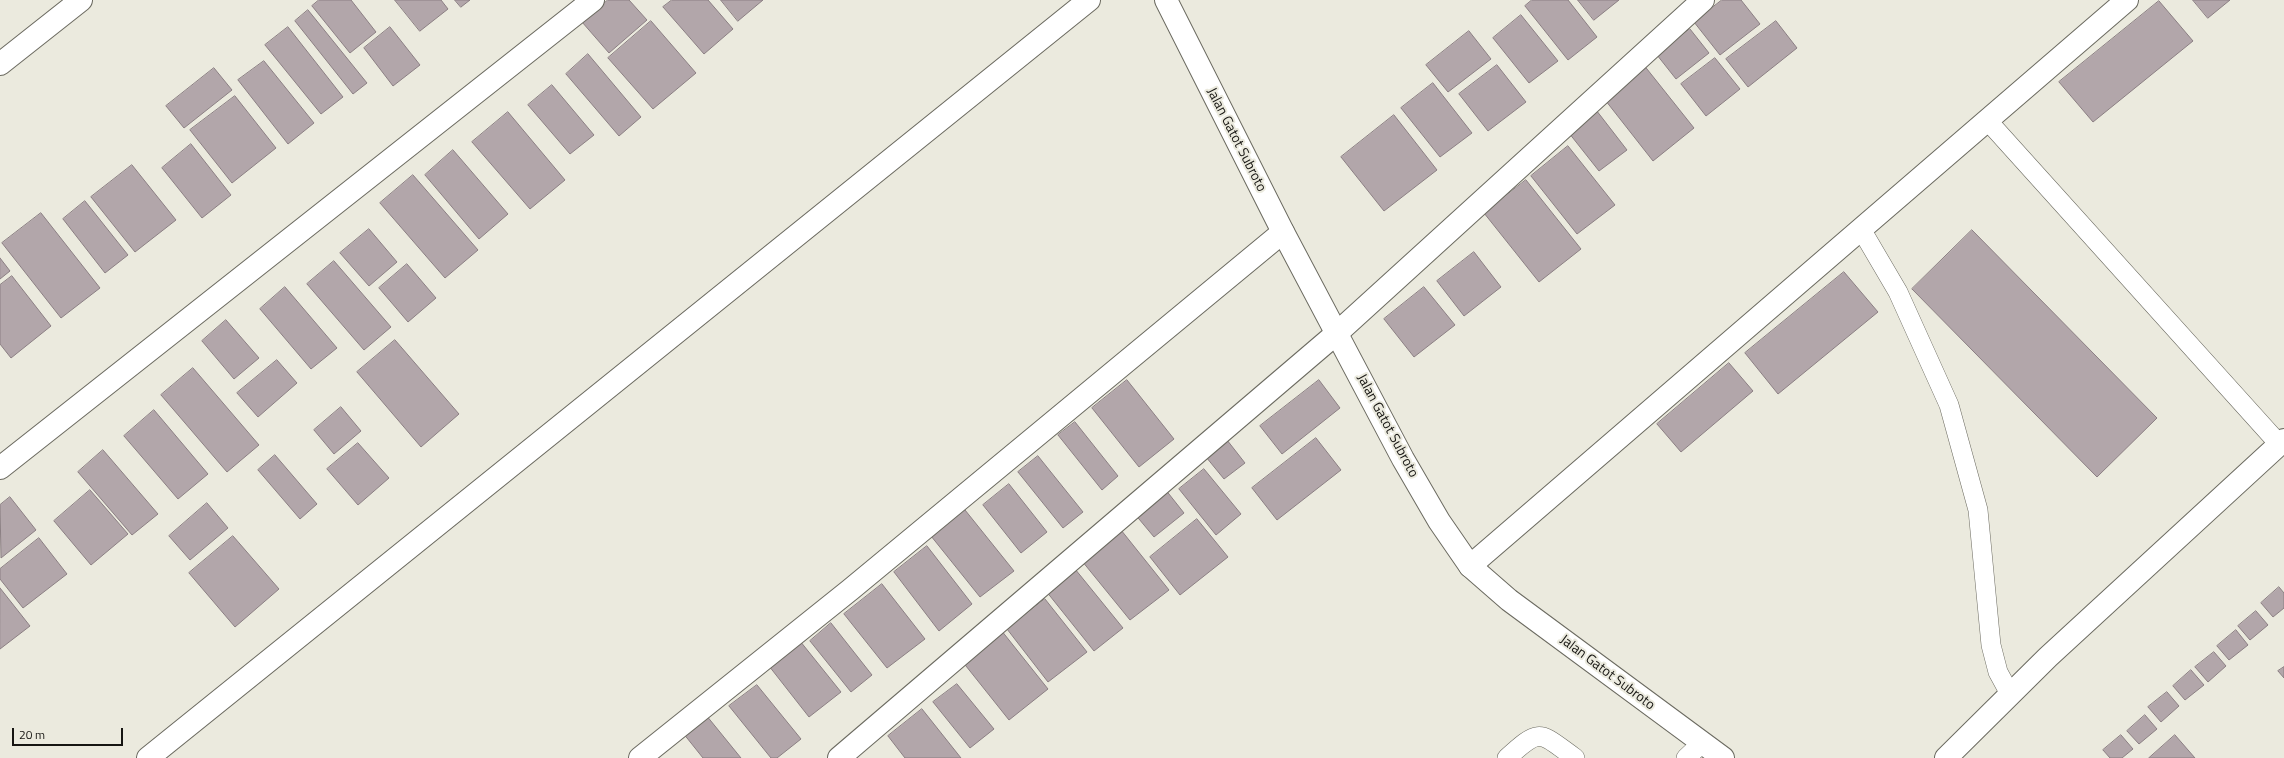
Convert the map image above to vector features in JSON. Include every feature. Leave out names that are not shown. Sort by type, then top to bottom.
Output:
[{"type":"street","points":[[0,64],[81,0]]},
{"type":"street","points":[[0,468],[592,0]]},
{"type":"street","points":[[148,758],[1089,0]]},
{"type":"street","name":"Jalan Gatot Subroto","points":[[1166,0],[1283,232],[1403,459],[1439,521],[1470,566],[1509,600],[1723,758]]},
{"type":"street","points":[[839,758],[1337,333],[1703,0]]},
{"type":"street","points":[[1470,566],[2127,0]]},
{"type":"street","points":[[640,758],[844,595],[1283,232]]},
{"type":"street","points":[[1946,758],[2010,694],[2282,442]]},
{"type":"lane","points":[[1988,120],[2282,442]]},
{"type":"lane","points":[[1861,229],[1898,292],[1949,405],[1978,510],[1991,645],[1998,672],[2010,694]]},
{"type":"lane","points":[[1507,758],[1530,738],[1536,735],[1545,737],[1575,758]]},
{"type":"lane","points":[[1686,758],[1702,743]]},
{"type":"building","points":[[319,0],[351,0],[376,32],[350,53],[312,6]]},
{"type":"building","points":[[395,0],[441,0],[448,9],[420,31]]},
{"type":"building","points":[[455,0],[470,0],[461,7]]},
{"type":"building","points":[[608,0],[629,0],[647,20],[609,53],[582,22]]},
{"type":"building","points":[[672,0],[708,0],[733,29],[704,54],[663,7]]},
{"type":"building","points":[[721,0],[763,0],[738,21]]},
{"type":"building","points":[[1532,0],[1568,0],[1597,37],[1568,60],[1525,6]]},
{"type":"building","points":[[1578,0],[1619,0],[1594,20]]},
{"type":"building","points":[[1722,0],[1741,0],[1760,24],[1720,55],[1694,22]]},
{"type":"building","points":[[2193,0],[2230,0],[2208,18]]},
{"type":"building","points":[[2159,1],[2193,41],[2093,122],[2059,82]]},
{"type":"building","points":[[308,10],[367,83],[353,94],[295,21]]},
{"type":"building","points":[[1521,15],[1558,61],[1529,83],[1493,38]]},
{"type":"building","points":[[651,21],[696,73],[653,109],[608,58]]},
{"type":"building","points":[[1776,21],[1797,48],[1748,87],[1726,59]]},
{"type":"building","points":[[288,27],[343,97],[321,114],[265,45]]},
{"type":"building","points":[[390,27],[420,65],[393,86],[364,48]]},
{"type":"building","points":[[1690,29],[1709,53],[1676,79],[1657,55]]},
{"type":"building","points":[[1469,31],[1491,59],[1448,92],[1426,65]]},
{"type":"building","points":[[588,54],[641,117],[619,136],[566,74]]},
{"type":"building","points":[[1715,58],[1740,89],[1706,116],[1681,84]]},
{"type":"building","points":[[264,61],[314,123],[288,144],[238,80]]},
{"type":"building","points":[[1643,64],[1694,128],[1653,161],[1602,96]]},
{"type":"building","points":[[1497,65],[1526,102],[1488,131],[1459,94]]},
{"type":"building","points":[[214,68],[232,90],[184,128],[166,106]]},
{"type":"building","points":[[1433,83],[1472,133],[1440,157],[1401,108]]},
{"type":"building","points":[[552,85],[594,135],[570,154],[528,105]]},
{"type":"building","points":[[235,96],[276,148],[232,183],[190,130]]},
{"type":"building","points":[[1593,106],[1627,150],[1599,171],[1565,128]]},
{"type":"building","points":[[508,112],[565,180],[530,209],[472,142]]},
{"type":"building","points":[[1394,115],[1437,170],[1384,211],[1341,157]]},
{"type":"building","points":[[191,144],[231,195],[202,218],[162,168]]},
{"type":"building","points":[[1568,146],[1615,205],[1577,234],[1531,176]]},
{"type":"building","points":[[453,150],[508,214],[479,239],[425,175]]},
{"type":"building","points":[[132,165],[176,220],[135,252],[91,197]]},
{"type":"building","points":[[413,175],[478,250],[445,278],[380,203]]},
{"type":"building","points":[[1526,180],[1581,249],[1539,282],[1484,213]]},
{"type":"building","points":[[85,201],[128,255],[105,273],[63,219]]},
{"type":"building","points":[[41,213],[100,288],[61,318],[2,243]]},
{"type":"building","points":[[369,229],[397,262],[369,286],[340,253]]},
{"type":"building","points":[[1972,230],[2157,418],[2097,477],[1912,289]]},
{"type":"building","points":[[1474,252],[1501,287],[1464,316],[1437,281]]},
{"type":"building","points":[[0,258],[10,271],[0,279]]},
{"type":"building","points":[[334,261],[391,327],[364,350],[307,284]]},
{"type":"building","points":[[407,264],[436,298],[408,322],[379,288]]},
{"type":"building","points":[[1844,272],[1878,312],[1778,394],[1745,353]]},
{"type":"building","points":[[12,276],[51,326],[11,358],[0,344],[0,285]]},
{"type":"building","points":[[285,287],[337,348],[311,369],[260,309]]},
{"type":"building","points":[[1424,287],[1455,325],[1414,357],[1384,319]]},
{"type":"building","points":[[226,320],[259,358],[234,379],[202,341]]},
{"type":"building","points":[[395,340],[459,414],[421,447],[357,372]]},
{"type":"building","points":[[277,360],[297,383],[258,417],[237,393]]},
{"type":"building","points":[[1729,363],[1753,391],[1681,452],[1657,424]]},
{"type":"building","points":[[193,368],[259,445],[227,472],[161,395]]},
{"type":"building","points":[[1127,380],[1174,439],[1139,467],[1092,408]]},
{"type":"building","points":[[1319,380],[1340,408],[1282,454],[1260,426]]},
{"type":"building","points":[[341,407],[361,431],[334,454],[314,430]]},
{"type":"building","points":[[154,410],[208,474],[178,499],[124,436]]},
{"type":"building","points":[[1075,422],[1118,476],[1102,490],[1058,435]]},
{"type":"building","points":[[1316,438],[1341,470],[1277,520],[1252,488]]},
{"type":"building","points":[[1227,440],[1245,463],[1224,479],[1206,457]]},
{"type":"building","points":[[358,443],[389,478],[358,505],[327,469]]},
{"type":"building","points":[[103,450],[158,514],[132,535],[78,472]]},
{"type":"building","points":[[275,455],[317,504],[300,519],[258,470]]},
{"type":"building","points":[[1038,456],[1083,512],[1063,528],[1018,472]]},
{"type":"building","points":[[1204,469],[1241,514],[1216,535],[1179,489]]},
{"type":"building","points":[[1009,484],[1047,532],[1021,553],[983,505]]},
{"type":"building","points":[[1165,489],[1184,513],[1154,537],[1134,513]]},
{"type":"building","points":[[90,490],[128,534],[91,565],[54,521]]},
{"type":"building","points":[[10,497],[36,530],[1,558],[0,505]]},
{"type":"building","points":[[207,503],[228,528],[190,560],[169,536]]},
{"type":"building","points":[[965,510],[1014,571],[980,597],[931,536]]},
{"type":"building","points":[[1197,519],[1228,557],[1180,595],[1150,557]]},
{"type":"building","points":[[1121,530],[1169,590],[1130,620],[1082,561]]},
{"type":"building","points":[[233,536],[279,589],[235,627],[189,573]]},
{"type":"building","points":[[39,538],[67,574],[23,608],[0,579],[0,569]]},
{"type":"building","points":[[927,546],[972,604],[939,631],[894,572]]},
{"type":"building","points":[[1075,569],[1123,628],[1094,651],[1046,591]]},
{"type":"building","points":[[882,584],[925,639],[887,668],[844,614]]},
{"type":"building","points":[[2279,587],[2284,593],[2284,608],[2273,617],[2261,603]]},
{"type":"building","points":[[0,588],[30,626],[0,649]]},
{"type":"building","points":[[1045,599],[1087,652],[1048,682],[1007,629]]},
{"type":"building","points":[[2256,611],[2268,625],[2250,640],[2238,626]]},
{"type":"building","points":[[831,623],[872,675],[851,692],[810,641]]},
{"type":"building","points":[[1001,630],[1048,689],[1009,720],[962,661]]},
{"type":"building","points":[[2236,630],[2248,645],[2229,660],[2217,646]]},
{"type":"building","points":[[800,641],[841,692],[809,717],[769,666]]},
{"type":"building","points":[[2214,652],[2226,666],[2208,682],[2195,667]]},
{"type":"building","points":[[2284,667],[2284,678],[2278,671]]},
{"type":"building","points":[[2191,670],[2204,685],[2185,700],[2173,686]]},
{"type":"building","points":[[957,684],[994,729],[970,748],[933,702]]},
{"type":"building","points":[[757,685],[801,739],[777,758],[771,758],[729,706]]},
{"type":"building","points":[[2167,692],[2179,706],[2161,722],[2148,707]]},
{"type":"building","points":[[922,709],[961,758],[905,758],[888,736]]},
{"type":"building","points":[[706,715],[741,758],[703,758],[683,733]]},
{"type":"building","points":[[2145,715],[2157,729],[2139,744],[2127,731]]},
{"type":"building","points":[[2121,735],[2133,749],[2122,758],[2110,758],[2103,750]]},
{"type":"building","points":[[2175,735],[2195,758],[2149,758]]}]
